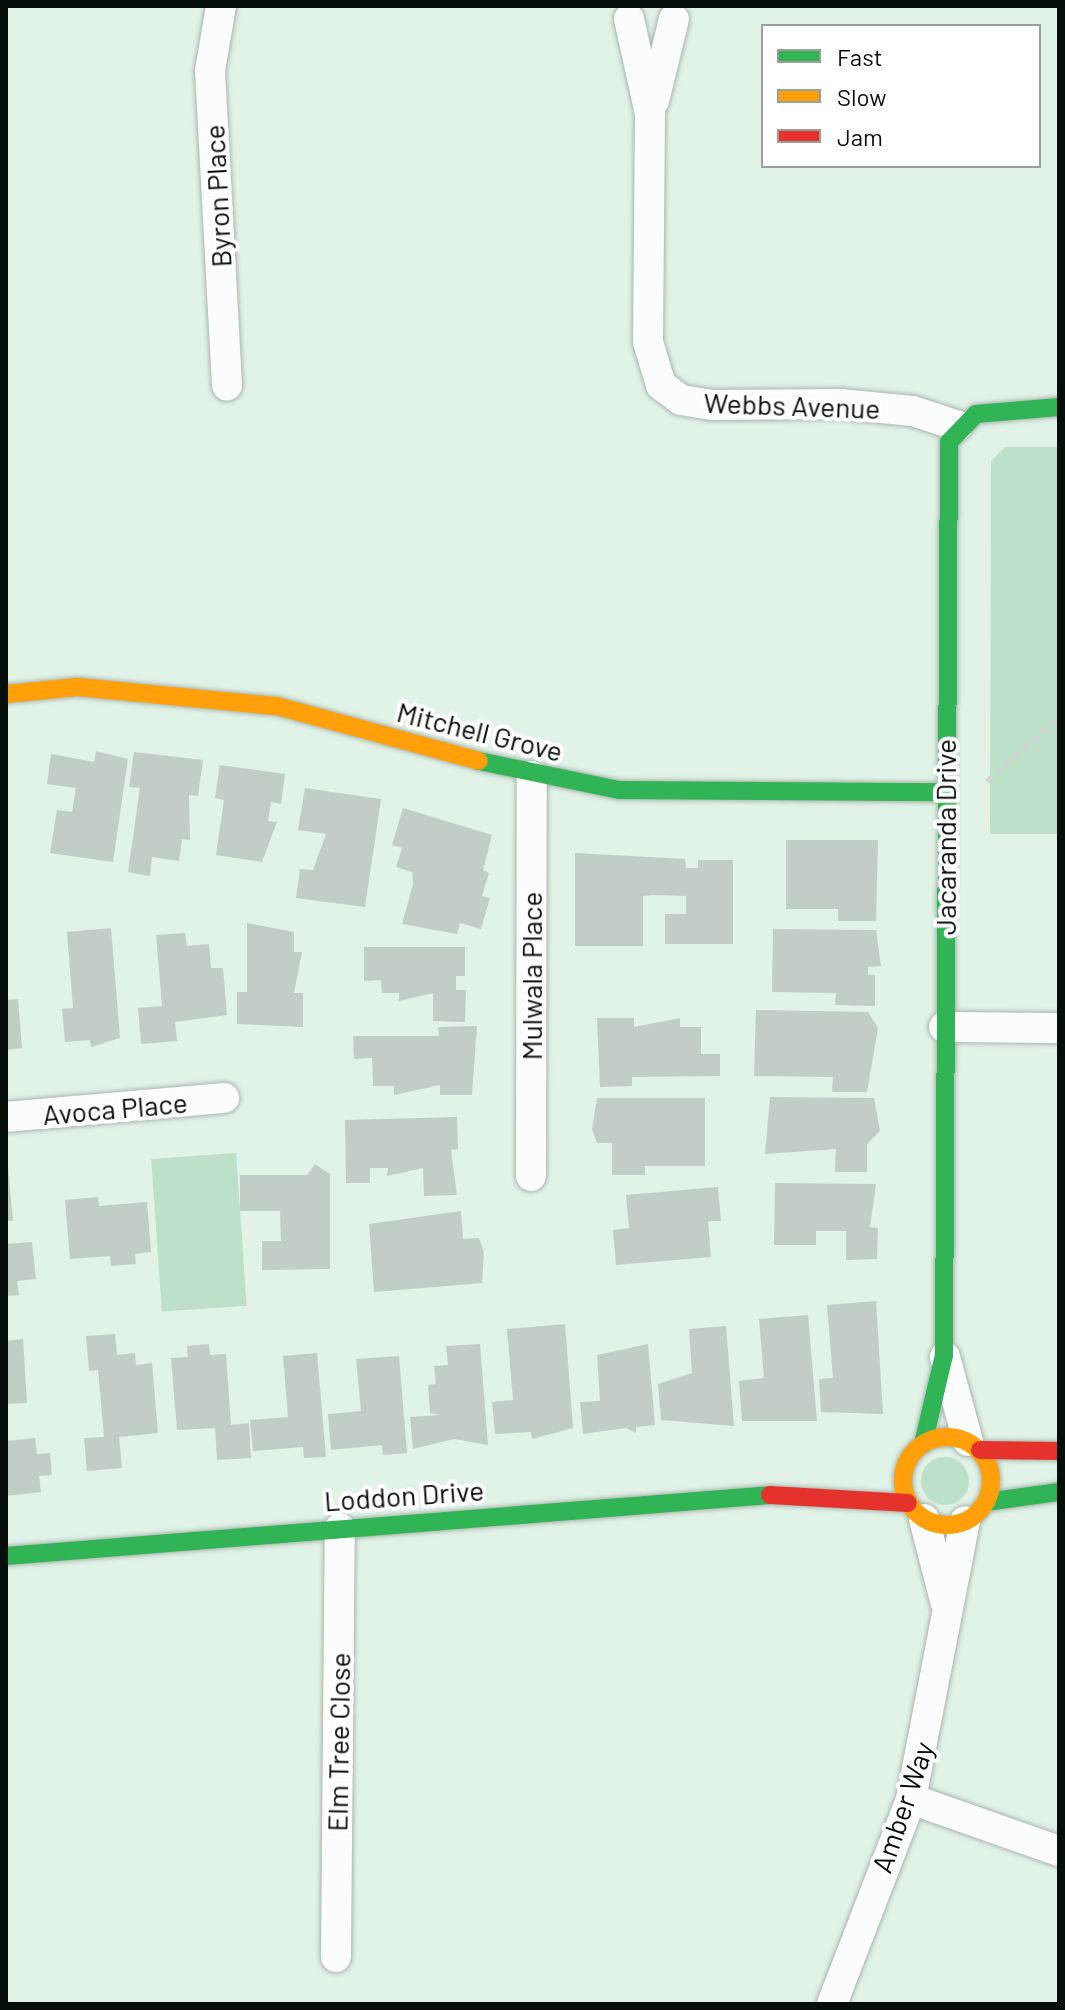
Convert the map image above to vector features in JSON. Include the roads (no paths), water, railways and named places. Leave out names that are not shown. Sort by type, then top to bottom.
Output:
[{"type":"street","name":"Byron Place","points":[[221,6],[210,71],[227,386]]},
{"type":"street","points":[[622,13],[652,25],[682,13]]},
{"type":"street","name":"Webbs Avenue","points":[[622,13],[650,114],[648,342],[661,385],[681,400],[712,405],[840,404],[913,411],[958,426]]},
{"type":"street","name":"Webbs Avenue","points":[[650,114],[682,13]]},
{"type":"street","points":[[958,426],[1004,407],[1059,407]]},
{"type":"street","name":"Jacaranda Drive","points":[[923,1444],[944,1355],[944,792],[949,442],[958,426]]},
{"type":"street","name":"Mitchell Grove","points":[[6,694],[78,687],[277,706],[532,776],[619,790],[944,792]]},
{"type":"street","name":"Mulwala Place","points":[[531,1176],[532,776]]},
{"type":"street","points":[[944,1027],[1059,1028]]},
{"type":"street","name":"Avoca Place","points":[[6,1117],[224,1098]]},
{"type":"street","name":"Jacaranda Drive","points":[[944,1355],[974,1446]]},
{"type":"street","points":[[883,1472],[905,1467],[923,1444],[945,1436],[974,1446],[1059,1451]]},
{"type":"street","points":[[974,1446],[992,1475],[976,1512]]},
{"type":"street","points":[[905,1467],[916,1511],[976,1512],[1059,1492]]},
{"type":"street","name":"Loddon Drive","points":[[8,1555],[799,1493],[857,1478]]},
{"type":"street","name":"Loddon Drive","points":[[799,1493],[916,1511]]},
{"type":"street","name":"Amber Way","points":[[916,1511],[945,1603]]},
{"type":"street","name":"Amber Way","points":[[832,2004],[911,1799],[935,1701],[945,1603],[976,1512]]},
{"type":"street","name":"Elm Tree Close","points":[[336,1957],[340,1528]]},
{"type":"street","points":[[911,1799],[1059,1851]]}]
